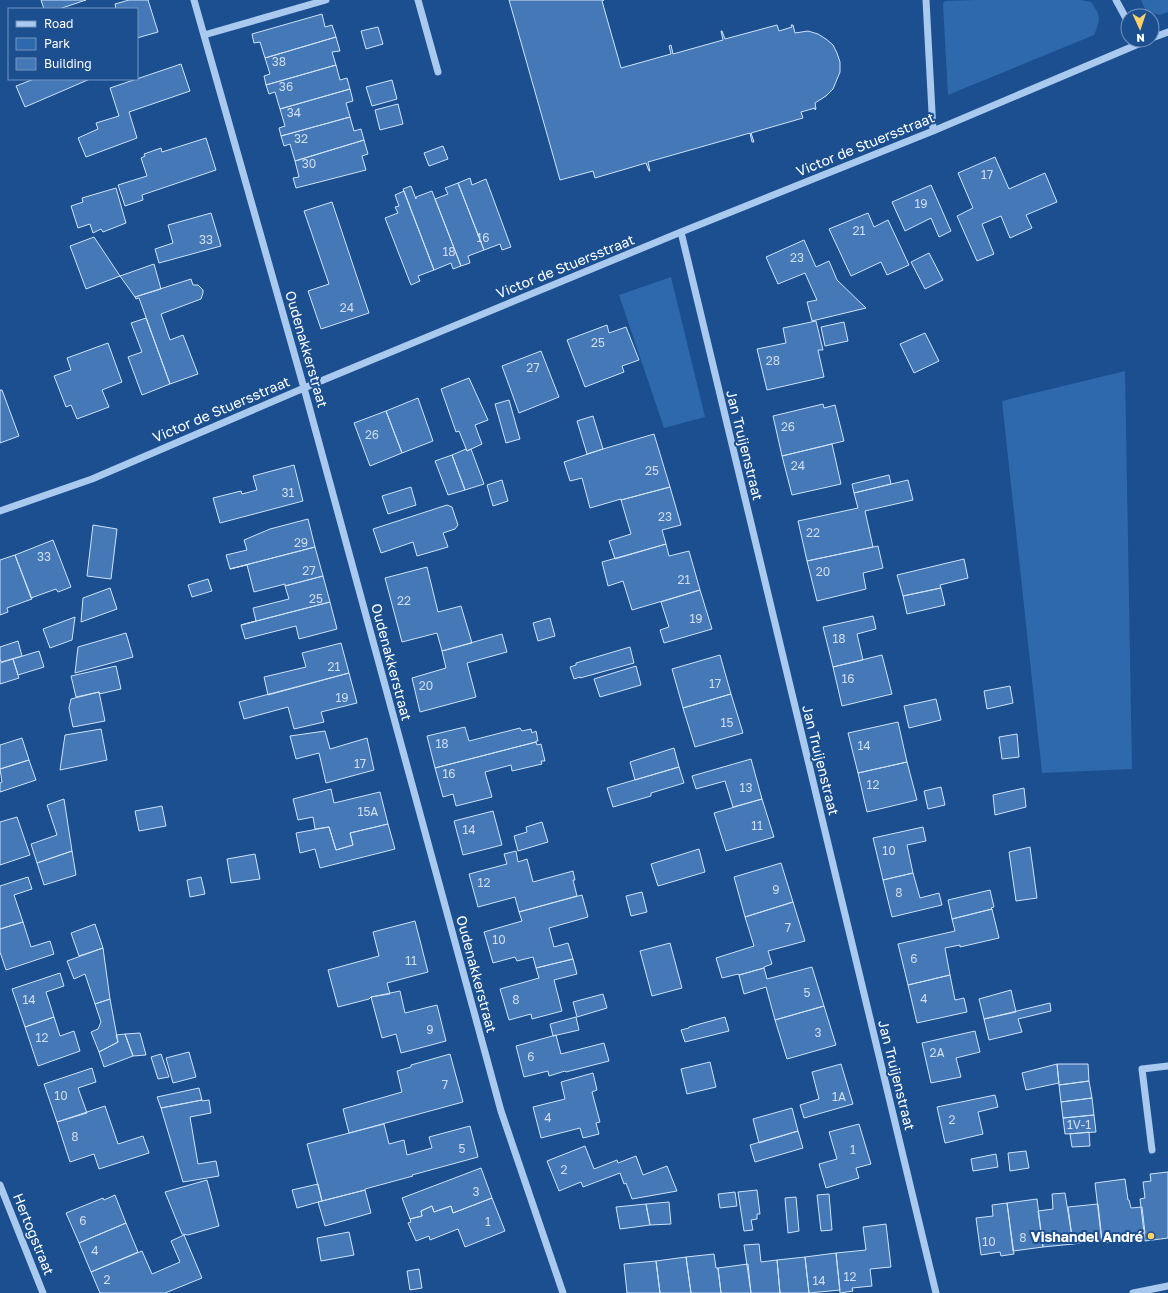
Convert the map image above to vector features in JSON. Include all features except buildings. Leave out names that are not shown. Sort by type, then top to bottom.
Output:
[{"type":"street","name":"Oudenakkerstraat","points":[[194,0],[304,388],[501,1111],[563,1293]]},
{"type":"street","points":[[204,35],[326,0]]},
{"type":"street","points":[[418,0],[438,72]]},
{"type":"street","points":[[926,0],[933,130]]},
{"type":"street","name":"Victor de Stuersstraat","points":[[0,511],[92,479],[304,388],[681,232],[933,130],[1124,48]]},
{"type":"street","name":"Jan Truijenstraat","points":[[681,232],[936,1293]]},
{"type":"street","points":[[1152,1150],[1142,1069],[1168,1066]]},
{"type":"street","name":"Hertogstraat","points":[[0,1185],[43,1293]]},
{"type":"street","points":[[1133,1293],[1168,1286]]},
{"type":"green space","points":[[1080,0],[1091,2],[1097,11],[1099,21],[1094,35],[948,95],[943,4],[945,1]]},
{"type":"green space","points":[[1141,0],[1168,0],[1168,12],[1160,15],[1160,8],[1145,8]]},
{"type":"green space","points":[[671,277],[705,417],[664,428],[619,295]]},
{"type":"green space","points":[[1125,371],[1132,769],[1042,773],[1002,401]]},
{"type":"place","name":"Vishandel André","points":[[1151,1236]]}]
